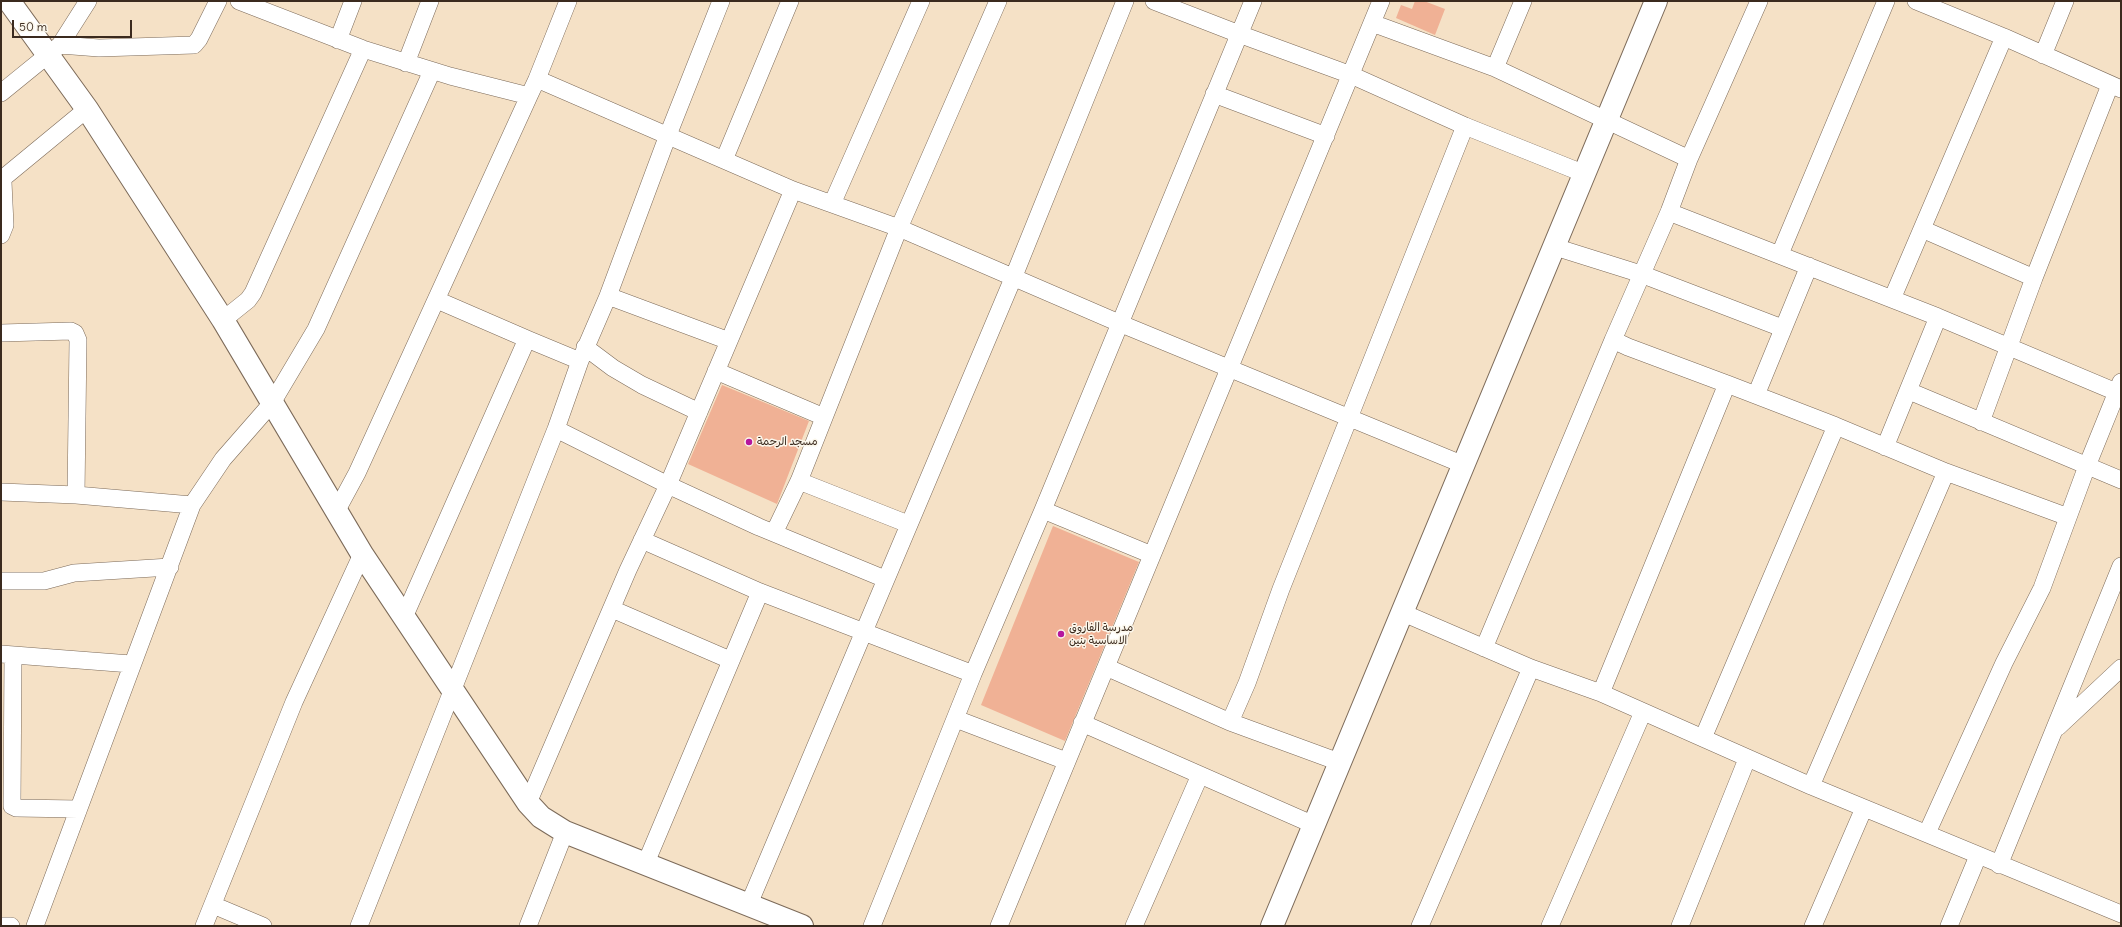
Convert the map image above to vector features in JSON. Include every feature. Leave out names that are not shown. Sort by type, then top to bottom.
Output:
[{"type":"street","points":[[9,1],[55,50],[87,109],[223,320],[362,554],[528,803],[541,817],[565,832],[645,865],[749,904],[779,921],[802,926]]},
{"type":"street","points":[[1,93],[55,50],[88,1]]},
{"type":"street","points":[[55,50],[194,45],[199,39],[218,1]]},
{"type":"street","points":[[239,1],[363,49],[432,71],[529,96]]},
{"type":"street","points":[[338,40],[353,1]]},
{"type":"street","points":[[406,62],[430,1]]},
{"type":"street","points":[[337,510],[357,474],[437,300],[537,79],[568,1]]},
{"type":"street","points":[[359,926],[556,429],[582,354],[608,296],[668,135],[721,1]]},
{"type":"street","points":[[724,160],[790,1]]},
{"type":"street","points":[[832,204],[921,1]]},
{"type":"street","points":[[774,533],[799,482],[899,228],[998,1]]},
{"type":"street","points":[[749,904],[908,524],[1014,276],[1125,1]]},
{"type":"street","points":[[1154,1],[1238,34],[1351,75],[1466,126],[1585,174]]},
{"type":"street","points":[[872,926],[973,674],[1043,510],[1238,34],[1253,1]]},
{"type":"street","points":[[999,926],[1381,1]]},
{"type":"street","points":[[1495,68],[1524,1]]},
{"type":"street","points":[[1272,926],[1401,612],[1555,247],[1656,1]]},
{"type":"street","points":[[1484,648],[1641,274],[1669,212],[1689,159],[1759,1]]},
{"type":"street","points":[[1780,254],[1886,1]]},
{"type":"street","points":[[1916,1],[1936,4],[2004,37],[2115,87],[2034,278],[1981,422]]},
{"type":"street","points":[[2043,55],[2065,1]]},
{"type":"street","points":[[1372,23],[1495,68],[1689,159]]},
{"type":"street","points":[[1892,299],[2004,37]]},
{"type":"street","points":[[223,320],[248,300],[253,294],[363,49]]},
{"type":"street","points":[[35,926],[192,505],[223,459],[272,403],[316,329],[432,71]]},
{"type":"street","points":[[537,79],[793,190],[899,228],[1228,369],[1464,465]]},
{"type":"street","points":[[1214,94],[1326,136]]},
{"type":"street","points":[[1,235],[5,226],[2,178],[87,109]]},
{"type":"street","points":[[1230,722],[1349,418],[1466,126]]},
{"type":"street","points":[[528,803],[642,540],[700,412],[793,190]]},
{"type":"street","points":[[1669,212],[1780,254],[2009,348],[2120,390],[2087,466],[2042,588],[2004,663],[1927,833]]},
{"type":"street","points":[[1922,229],[2034,278]]},
{"type":"street","points":[[1555,247],[1641,274],[1782,328]]},
{"type":"street","points":[[1756,395],[1782,328],[1809,266]]},
{"type":"street","points":[[608,296],[729,341]]},
{"type":"street","points":[[437,300],[528,339],[582,354],[614,368],[642,385],[700,412]]},
{"type":"street","points":[[1885,446],[1938,318]]},
{"type":"street","points":[[1,333],[71,331],[76,334],[78,340],[76,495]]},
{"type":"street","points":[[404,615],[528,339]]},
{"type":"street","points":[[1614,340],[1628,347],[1836,426],[1946,472],[2068,517]]},
{"type":"street","points":[[716,371],[824,417]]},
{"type":"street","points":[[1601,693],[1727,384]]},
{"type":"street","points":[[1909,391],[2121,480]]},
{"type":"street","points":[[1703,738],[1836,426]]},
{"type":"street","points":[[556,429],[668,485],[774,533],[885,579]]},
{"type":"street","points":[[1811,786],[1946,472]]},
{"type":"street","points":[[799,482],[908,524]]},
{"type":"street","points":[[1,492],[76,495],[192,505]]},
{"type":"street","points":[[1043,510],[1152,556]]},
{"type":"street","points":[[642,540],[760,592],[973,674]]},
{"type":"street","points":[[204,926],[294,702],[362,554]]},
{"type":"street","points":[[2000,864],[2121,566]]},
{"type":"street","points":[[1,581],[44,581],[74,573],[170,567]]},
{"type":"street","points":[[645,865],[730,660],[760,592]]},
{"type":"street","points":[[612,609],[730,660]]},
{"type":"street","points":[[1401,612],[1531,668],[1601,693],[1747,759],[2121,914]]},
{"type":"street","points":[[78,808],[16,808],[12,806],[7,655],[132,664]]},
{"type":"street","points":[[1106,667],[1230,722],[1339,762]]},
{"type":"street","points":[[1420,926],[1531,668]]},
{"type":"street","points":[[2054,731],[2121,668]]},
{"type":"street","points":[[1550,926],[1643,712]]},
{"type":"street","points":[[956,719],[1066,761]]},
{"type":"street","points":[[1082,723],[1314,826]]},
{"type":"street","points":[[1680,926],[1747,759]]},
{"type":"street","points":[[1134,926],[1200,775]]},
{"type":"street","points":[[1813,926],[1864,808]]},
{"type":"street","points":[[528,926],[565,832]]},
{"type":"street","points":[[1949,926],[1978,856]]},
{"type":"street","points":[[213,904],[264,926]]},
{"type":"street","points":[[1,926],[11,926]]},
{"type":"building","points":[[1415,1],[1424,1],[1445,9],[1435,35],[1396,18],[1401,5],[1412,9]]},
{"type":"building","name":"مسجد الرحمة","points":[[722,385],[809,421],[777,504],[688,464]]},
{"type":"building","name":"مدرسة الفاروق الاساسية بنين","points":[[1053,526],[1139,562],[1065,741],[981,705]]},
{"type":"place","name":"مسجد الرحمة","points":[[749,442]]},
{"type":"place","name":"مدرسة الفاروق الاساسية بنين","points":[[1061,634]]}]
